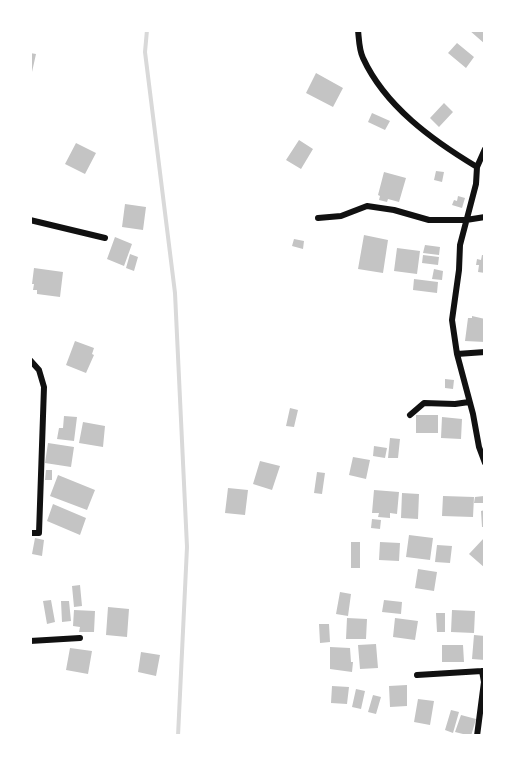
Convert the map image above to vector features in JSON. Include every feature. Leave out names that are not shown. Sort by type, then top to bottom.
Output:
[{"type":"street","points":[[358,30],[362,56],[386,96],[424,132],[477,167]]},
{"type":"street","points":[[485,148],[477,167],[476,184],[460,245],[452,320],[457,354],[479,447],[485,463]]},
{"type":"street","points":[[318,219],[341,216],[367,206],[394,210],[429,220],[466,220],[485,217]]},
{"type":"street","points":[[30,220],[105,238]]},
{"type":"street","points":[[457,354],[485,352]]},
{"type":"street","points":[[30,360],[39,370],[44,387],[39,533],[30,533]]},
{"type":"street","points":[[410,415],[424,403],[469,402]]},
{"type":"street","points":[[30,641],[80,638]]},
{"type":"street","points":[[417,675],[483,671],[484,682],[477,736]]},
{"type":"building","points":[[469,30],[485,30],[485,44]]},
{"type":"building","points":[[457,43],[474,57],[466,68],[448,53]]},
{"type":"building","points":[[30,53],[36,54],[32,72],[30,71]]},
{"type":"building","points":[[316,73],[343,88],[333,107],[306,93]]},
{"type":"building","points":[[444,103],[453,112],[439,127],[430,118]]},
{"type":"building","points":[[372,113],[390,121],[385,130],[368,122]]},
{"type":"building","points":[[299,140],[313,149],[301,169],[286,160]]},
{"type":"building","points":[[76,143],[96,153],[85,174],[65,164]]},
{"type":"building","points":[[436,171],[444,172],[442,182],[434,180]]},
{"type":"building","points":[[384,172],[406,178],[399,202],[388,199],[387,202],[379,200],[378,195]]},
{"type":"building","points":[[458,196],[465,198],[462,208],[452,205],[454,200],[457,201]]},
{"type":"building","points":[[125,204],[146,207],[143,230],[122,227]]},
{"type":"building","points":[[364,235],[388,240],[383,273],[358,269]]},
{"type":"building","points":[[115,237],[132,244],[124,266],[107,259]]},
{"type":"building","points":[[294,239],[304,241],[303,249],[292,246]]},
{"type":"building","points":[[425,245],[440,247],[439,255],[423,253]]},
{"type":"building","points":[[397,248],[420,251],[417,274],[394,271]]},
{"type":"building","points":[[130,254],[138,257],[134,271],[126,268]]},
{"type":"building","points":[[423,255],[439,257],[438,265],[422,263]]},
{"type":"building","points":[[482,255],[485,255],[485,273],[478,272],[479,265],[476,265],[477,259],[481,260]]},
{"type":"building","points":[[34,268],[63,272],[60,297],[37,294],[37,290],[33,290]]},
{"type":"building","points":[[434,269],[443,271],[442,280],[432,279]]},
{"type":"building","points":[[414,279],[438,282],[437,293],[413,290]]},
{"type":"building","points":[[472,316],[485,319],[485,342],[465,341],[468,318]]},
{"type":"building","points":[[75,341],[94,348],[92,354],[94,355],[86,373],[66,365]]},
{"type":"building","points":[[445,379],[454,380],[453,389],[445,388]]},
{"type":"building","points":[[290,408],[298,410],[294,427],[286,426]]},
{"type":"building","points":[[416,415],[438,415],[438,433],[416,433]]},
{"type":"building","points":[[64,416],[77,417],[74,441],[57,439],[59,428],[63,428]]},
{"type":"building","points":[[442,417],[462,419],[461,439],[441,438]]},
{"type":"building","points":[[83,422],[105,426],[103,447],[79,443]]},
{"type":"building","points":[[390,438],[400,439],[398,458],[388,458]]},
{"type":"building","points":[[48,443],[74,447],[71,467],[45,463]]},
{"type":"building","points":[[374,446],[387,448],[385,458],[373,456]]},
{"type":"building","points":[[353,457],[370,460],[366,479],[349,475]]},
{"type":"building","points":[[260,461],[280,466],[272,490],[253,484]]},
{"type":"building","points":[[46,470],[52,470],[52,480],[45,480]]},
{"type":"building","points":[[317,472],[325,473],[322,494],[314,493]]},
{"type":"building","points":[[58,475],[95,490],[87,510],[50,496]]},
{"type":"building","points":[[228,488],[248,490],[245,515],[225,513]]},
{"type":"building","points":[[374,490],[399,492],[397,514],[390,513],[390,518],[378,517],[379,513],[372,513]]},
{"type":"building","points":[[402,493],[419,494],[418,519],[401,518]]},
{"type":"building","points":[[443,496],[474,497],[473,517],[442,516]]},
{"type":"building","points":[[484,496],[484,503],[474,503],[475,497]]},
{"type":"building","points":[[53,504],[86,518],[80,535],[47,521]]},
{"type":"building","points":[[485,510],[485,527],[482,527],[481,511]]},
{"type":"building","points":[[372,519],[381,520],[380,529],[371,528]]},
{"type":"building","points":[[409,535],[433,538],[430,560],[406,557]]},
{"type":"building","points":[[35,538],[44,540],[42,556],[32,554]]},
{"type":"building","points":[[485,539],[485,568],[469,554]]},
{"type":"building","points":[[351,542],[360,542],[360,568],[351,568]]},
{"type":"building","points":[[380,542],[400,543],[399,561],[379,560]]},
{"type":"building","points":[[437,545],[452,546],[450,563],[435,562]]},
{"type":"building","points":[[418,569],[437,572],[434,591],[415,588]]},
{"type":"building","points":[[80,585],[82,606],[74,607],[72,586]]},
{"type":"building","points":[[340,592],[351,594],[348,616],[336,614]]},
{"type":"building","points":[[51,600],[55,622],[47,624],[43,601]]},
{"type":"building","points":[[384,600],[402,602],[401,614],[382,612]]},
{"type":"building","points":[[61,601],[69,601],[71,621],[62,622]]},
{"type":"building","points":[[108,607],[129,609],[127,637],[106,635]]},
{"type":"building","points":[[74,610],[95,611],[94,632],[79,632],[80,627],[73,626]]},
{"type":"building","points":[[452,610],[475,611],[474,633],[451,632]]},
{"type":"building","points":[[436,613],[445,613],[445,632],[437,632]]},
{"type":"building","points":[[347,618],[367,619],[366,639],[346,639]]},
{"type":"building","points":[[395,618],[418,621],[415,640],[393,637]]},
{"type":"building","points":[[319,624],[329,624],[330,642],[320,643]]},
{"type":"building","points":[[474,635],[485,636],[485,660],[472,659]]},
{"type":"building","points":[[376,644],[378,668],[360,669],[358,645]]},
{"type":"building","points":[[442,645],[463,645],[464,662],[442,662]]},
{"type":"building","points":[[330,647],[350,648],[351,662],[353,662],[352,672],[330,669]]},
{"type":"building","points":[[70,648],[92,651],[88,674],[66,670]]},
{"type":"building","points":[[141,652],[160,655],[156,676],[138,672]]},
{"type":"building","points":[[407,685],[407,706],[390,707],[389,686]]},
{"type":"building","points":[[332,686],[349,687],[347,704],[331,703]]},
{"type":"building","points":[[356,689],[365,691],[361,709],[352,707]]},
{"type":"building","points":[[373,695],[381,697],[376,714],[368,712]]},
{"type":"building","points":[[418,699],[434,701],[430,725],[414,722]]},
{"type":"building","points":[[451,710],[459,712],[453,733],[445,730]]},
{"type":"building","points":[[461,715],[476,719],[471,736],[455,732]]},
{"type":"waterway","points":[[147,30],[145,52],[175,293],[187,547],[178,736]]}]
